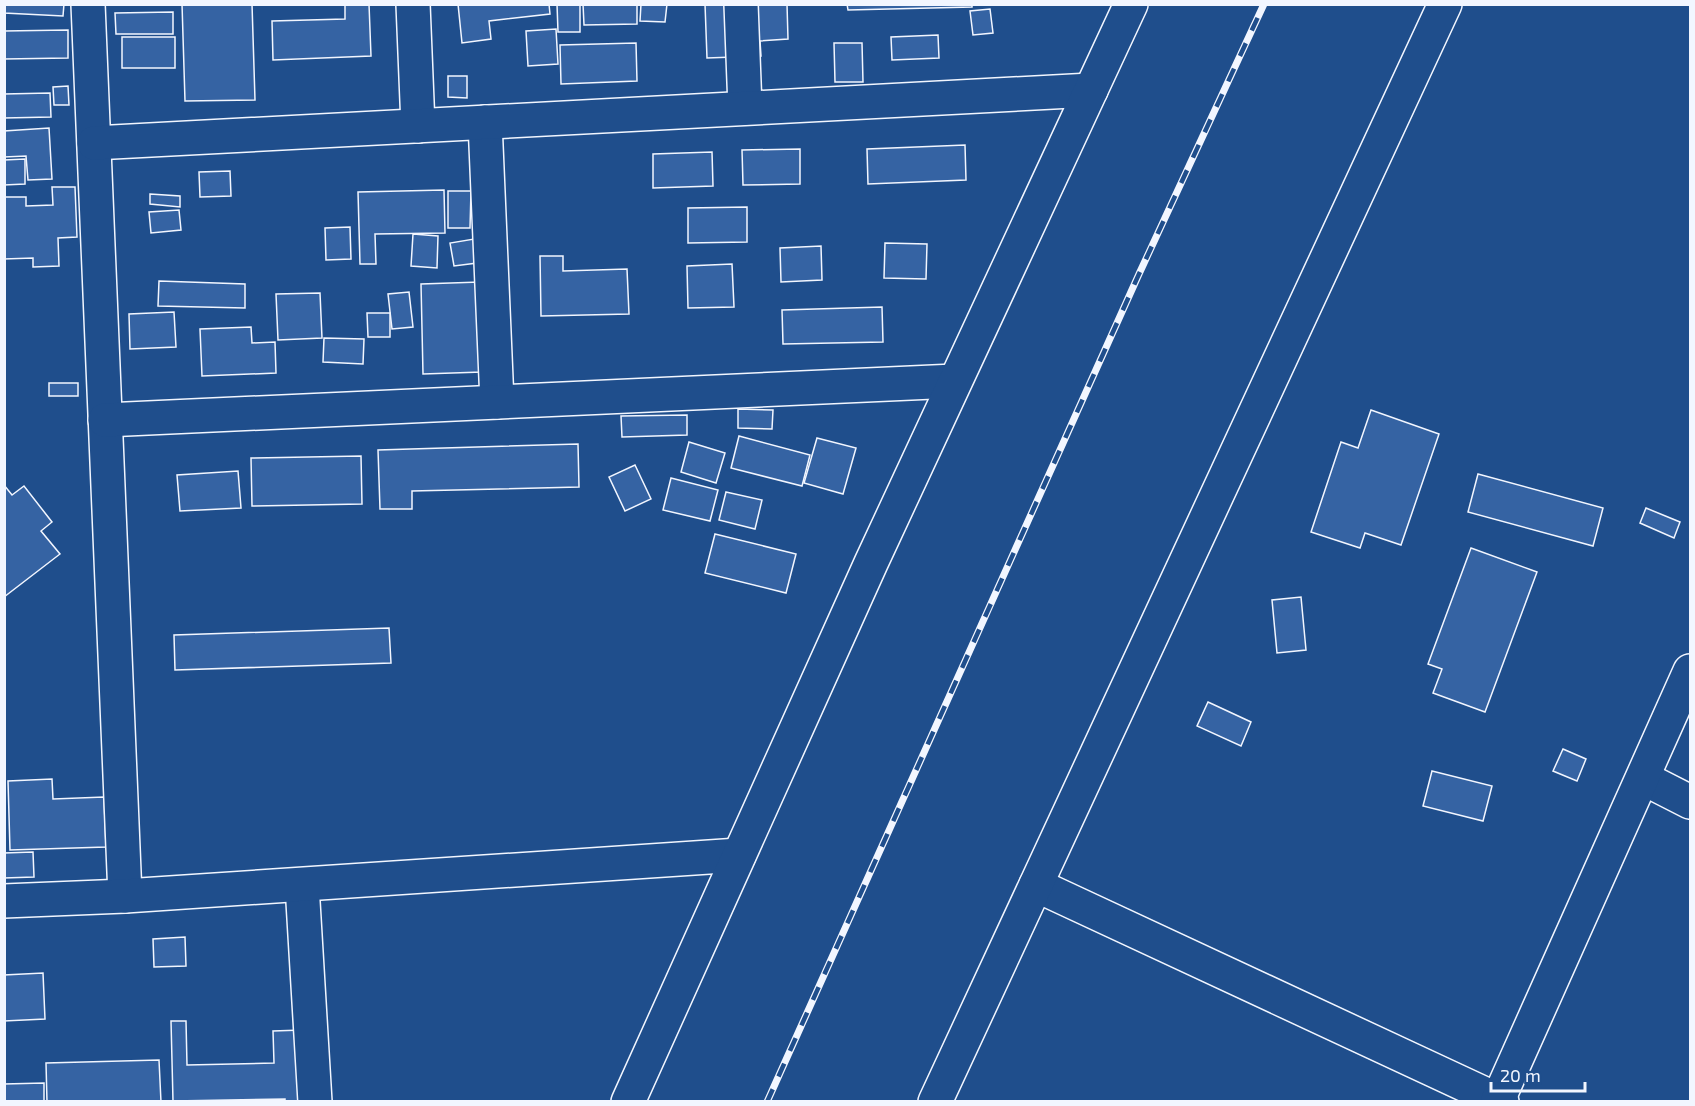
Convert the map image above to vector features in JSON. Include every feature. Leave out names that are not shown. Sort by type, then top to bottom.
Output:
[{"type":"street","points":[[88,4],[125,896]]},
{"type":"street","points":[[413,4],[418,126]]},
{"type":"street","points":[[741,4],[745,108]]},
{"type":"street","points":[[628,1101],[866,574],[1131,4]]},
{"type":"street","points":[[934,1101],[1445,4]]},
{"type":"street","points":[[94,143],[1091,90]]},
{"type":"street","points":[[485,122],[497,402]]},
{"type":"street","points":[[105,420],[955,381]]},
{"type":"street","points":[[1036,885],[1500,1101],[1690,671]]},
{"type":"street","points":[[1643,778],[1690,802]]},
{"type":"street","points":[[4,901],[302,885],[739,855]]},
{"type":"street","points":[[302,885],[315,1101]]},
{"type":"building","points":[[4,4],[64,4],[63,16],[4,13]]},
{"type":"building","points":[[182,4],[252,4],[255,100],[185,101]]},
{"type":"building","points":[[345,4],[369,4],[371,56],[273,60],[272,21],[345,19]]},
{"type":"building","points":[[458,4],[549,4],[550,14],[489,21],[491,39],[462,43]]},
{"type":"building","points":[[557,4],[580,4],[580,32],[558,32]]},
{"type":"building","points":[[583,4],[637,4],[637,24],[584,25]]},
{"type":"building","points":[[641,4],[667,4],[665,22],[640,21]]},
{"type":"building","points":[[705,4],[787,4],[788,39],[760,41],[761,56],[707,58]]},
{"type":"building","points":[[847,4],[972,4],[972,7],[848,10]]},
{"type":"building","points":[[990,9],[993,33],[973,35],[970,11]]},
{"type":"building","points":[[173,12],[173,34],[116,34],[115,13]]},
{"type":"building","points":[[556,29],[558,64],[528,66],[526,31]]},
{"type":"building","points":[[68,30],[68,58],[4,59],[4,31]]},
{"type":"building","points":[[938,35],[939,58],[892,60],[891,37]]},
{"type":"building","points":[[122,37],[175,37],[175,68],[122,68]]},
{"type":"building","points":[[636,43],[637,81],[561,84],[560,45]]},
{"type":"building","points":[[834,43],[862,43],[863,82],[835,82]]},
{"type":"building","points":[[448,76],[467,76],[467,98],[448,97]]},
{"type":"building","points":[[68,86],[69,105],[54,105],[53,87]]},
{"type":"building","points":[[50,93],[51,117],[4,118],[4,94]]},
{"type":"building","points":[[49,128],[52,179],[28,180],[26,156],[4,157],[4,131]]},
{"type":"building","points":[[965,145],[966,180],[868,184],[867,149]]},
{"type":"building","points":[[800,149],[800,184],[743,185],[742,150]]},
{"type":"building","points":[[712,152],[713,186],[653,188],[653,154]]},
{"type":"building","points":[[25,159],[25,184],[4,185],[4,160]]},
{"type":"building","points":[[230,171],[231,196],[200,197],[199,172]]},
{"type":"building","points":[[52,187],[75,187],[77,237],[58,238],[59,266],[33,267],[33,258],[4,259],[4,197],[26,197],[26,206],[53,205]]},
{"type":"building","points":[[444,190],[445,233],[375,234],[376,264],[360,264],[358,192]]},
{"type":"building","points":[[448,191],[471,191],[470,228],[448,228]]},
{"type":"building","points":[[150,194],[180,196],[180,207],[150,204]]},
{"type":"building","points":[[747,207],[747,242],[688,243],[688,208]]},
{"type":"building","points":[[179,210],[181,230],[151,233],[149,212]]},
{"type":"building","points":[[350,227],[351,259],[326,260],[325,228]]},
{"type":"building","points":[[413,234],[438,236],[437,268],[411,266]]},
{"type":"building","points":[[474,239],[477,263],[454,266],[450,243]]},
{"type":"building","points":[[885,243],[927,244],[926,279],[884,278]]},
{"type":"building","points":[[821,246],[822,280],[781,282],[780,248]]},
{"type":"building","points":[[540,256],[563,256],[563,271],[627,269],[629,314],[541,316]]},
{"type":"building","points":[[732,264],[734,307],[688,308],[687,266]]},
{"type":"building","points":[[159,281],[245,284],[245,308],[158,306]]},
{"type":"building","points":[[480,282],[482,372],[423,374],[421,284]]},
{"type":"building","points":[[409,292],[413,327],[392,329],[388,294]]},
{"type":"building","points":[[320,293],[322,338],[278,340],[276,294]]},
{"type":"building","points":[[882,307],[883,342],[783,344],[782,310]]},
{"type":"building","points":[[174,312],[176,347],[130,349],[129,314]]},
{"type":"building","points":[[367,313],[390,313],[390,337],[368,337]]},
{"type":"building","points":[[251,327],[252,343],[275,342],[276,373],[202,376],[200,329]]},
{"type":"building","points":[[324,338],[364,339],[363,364],[323,362]]},
{"type":"building","points":[[49,383],[78,383],[78,396],[49,396]]},
{"type":"building","points":[[738,409],[773,410],[772,429],[738,428]]},
{"type":"building","points":[[1371,410],[1439,434],[1401,545],[1365,533],[1360,548],[1311,532],[1341,442],[1358,448]]},
{"type":"building","points":[[687,415],[687,435],[622,437],[621,416]]},
{"type":"building","points":[[739,436],[810,455],[802,486],[731,468]]},
{"type":"building","points":[[817,438],[856,448],[843,494],[804,483]]},
{"type":"building","points":[[689,442],[725,453],[716,483],[681,472]]},
{"type":"building","points":[[578,444],[579,487],[412,491],[412,509],[380,509],[378,450]]},
{"type":"building","points":[[361,456],[362,504],[252,506],[251,458]]},
{"type":"building","points":[[635,465],[651,499],[625,511],[609,477]]},
{"type":"building","points":[[238,471],[241,508],[180,511],[177,475]]},
{"type":"building","points":[[1478,474],[1603,508],[1593,546],[1468,512]]},
{"type":"building","points":[[671,478],[718,490],[710,521],[663,510]]},
{"type":"building","points":[[4,485],[12,495],[24,486],[52,522],[41,531],[60,554],[4,597]]},
{"type":"building","points":[[726,492],[762,500],[755,529],[719,520]]},
{"type":"building","points":[[1646,508],[1680,522],[1674,538],[1640,523]]},
{"type":"building","points":[[715,534],[796,554],[786,593],[705,573]]},
{"type":"building","points":[[1471,548],[1537,572],[1485,712],[1433,693],[1442,669],[1428,664]]},
{"type":"building","points":[[1301,597],[1306,650],[1277,653],[1272,600]]},
{"type":"building","points":[[389,628],[391,663],[175,670],[174,635]]},
{"type":"building","points":[[1208,702],[1251,722],[1241,746],[1197,726]]},
{"type":"building","points":[[1563,749],[1586,759],[1577,781],[1553,771]]},
{"type":"building","points":[[1432,771],[1492,786],[1483,821],[1423,806]]},
{"type":"building","points":[[52,779],[53,799],[104,797],[106,847],[10,850],[8,781]]},
{"type":"building","points":[[33,852],[34,877],[4,878],[4,853]]},
{"type":"building","points":[[185,937],[186,966],[154,967],[153,939]]},
{"type":"building","points":[[43,973],[45,1019],[4,1021],[4,975]]},
{"type":"building","points":[[171,1021],[186,1021],[187,1065],[274,1063],[273,1031],[302,1030],[309,1102],[285,1102],[285,1099],[173,1101]]},
{"type":"building","points":[[159,1060],[161,1102],[47,1102],[46,1063]]},
{"type":"building","points":[[44,1083],[44,1102],[4,1102],[4,1084]]},
{"type":"railway","points":[[767,1102],[1139,274],[1264,4]]}]
